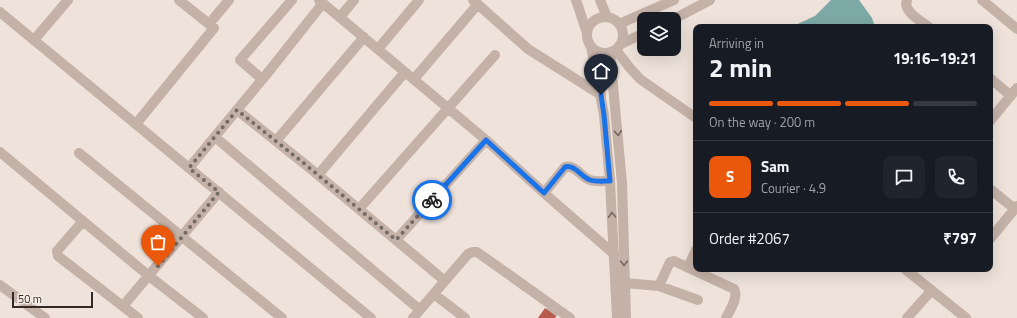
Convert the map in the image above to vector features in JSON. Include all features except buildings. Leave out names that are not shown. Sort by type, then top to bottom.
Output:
[{"type":"street","points":[[34,40],[68,0]]},
{"type":"street","points":[[136,124],[214,28],[179,0]]},
{"type":"street","points":[[208,24],[229,0]]},
{"type":"street","points":[[262,79],[240,60],[292,0]]},
{"type":"street","points":[[340,17],[354,0]]},
{"type":"street","points":[[378,49],[419,0]]},
{"type":"street","points":[[576,0],[591,46],[604,115],[610,181],[617,318]]},
{"type":"street","points":[[600,0],[607,18]]},
{"type":"street","points":[[619,24],[674,0]]},
{"type":"street","points":[[681,15],[710,0]]},
{"type":"street","points":[[907,0],[907,9],[924,24]]},
{"type":"street","points":[[982,0],[1017,29]]},
{"type":"street","points":[[189,168],[262,79],[321,2],[486,140],[614,254]]},
{"type":"street","points":[[414,79],[475,2],[533,52],[601,95]]},
{"type":"street","points":[[1,15],[34,40],[371,318]]},
{"type":"street","points":[[587,33],[589,26],[594,21],[600,18],[607,18],[614,20],[619,24],[623,38],[615,49],[622,183],[626,318]]},
{"type":"street","points":[[276,141],[364,37]]},
{"type":"street","points":[[591,46],[596,51],[603,53],[615,49],[637,37]]},
{"type":"street","points":[[615,49],[640,79],[693,116]]},
{"type":"street","points":[[359,209],[495,55]]},
{"type":"street","points":[[318,175],[406,72]]},
{"type":"street","points":[[993,80],[1014,92],[993,117]]},
{"type":"street","points":[[237,110],[318,175],[445,281]]},
{"type":"street","points":[[214,137],[420,310]]},
{"type":"street","points":[[396,240],[486,140]]},
{"type":"street","points":[[0,153],[149,276],[203,318]]},
{"type":"street","points":[[79,153],[282,318]]},
{"type":"street","points":[[544,193],[567,166],[572,167],[591,181],[610,181]]},
{"type":"street","points":[[993,191],[1016,208],[993,235]]},
{"type":"street","points":[[123,306],[219,192]]},
{"type":"street","points":[[83,221],[60,247],[58,256],[138,318]]},
{"type":"street","points":[[413,318],[468,254],[473,252],[477,252],[570,318]]},
{"type":"street","points":[[688,267],[693,256]]},
{"type":"street","points":[[659,286],[670,262],[674,261],[693,269]]},
{"type":"street","points":[[698,272],[734,289],[736,292],[736,297],[726,318]]},
{"type":"street","points":[[909,272],[966,318]]},
{"type":"street","points":[[624,283],[659,286],[698,300]]},
{"type":"street","points":[[0,285],[45,318]]},
{"type":"street","points":[[908,318],[931,291]]},
{"type":"street","points":[[434,294],[465,318]]},
{"type":"water","points":[[831,0],[859,0],[872,18],[874,24],[798,24],[815,16]]},
{"type":"way so far","points":[[158,266],[219,192],[189,168],[237,110],[396,240],[432,200]]},
{"type":"route","points":[[432,200],[486,140],[544,193],[567,166],[572,167],[591,181],[610,181],[601,95]]}]
